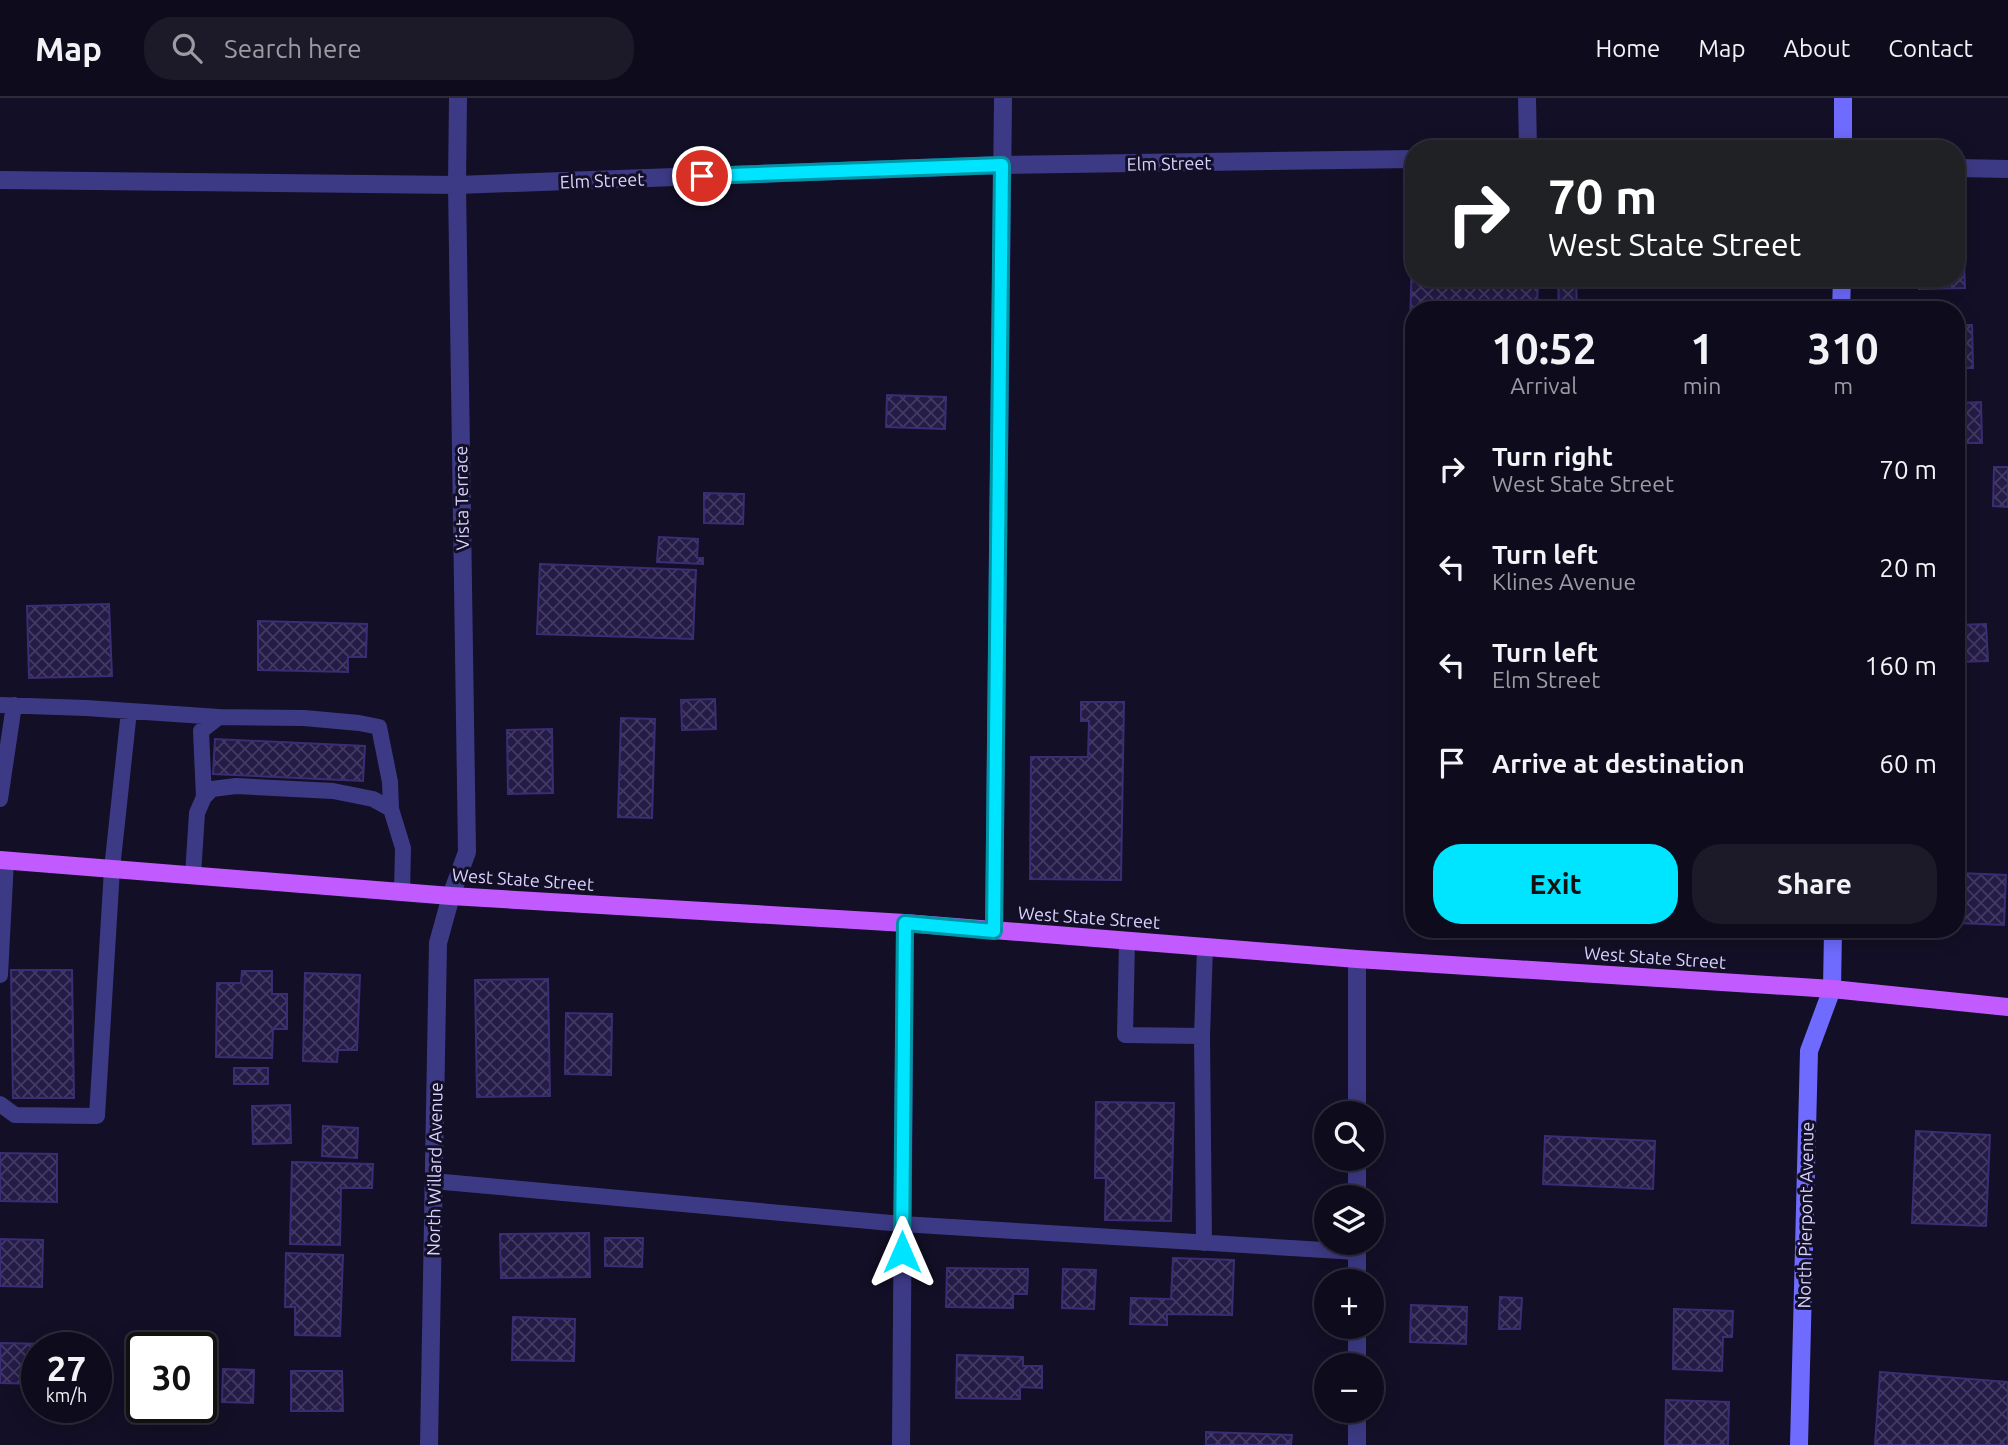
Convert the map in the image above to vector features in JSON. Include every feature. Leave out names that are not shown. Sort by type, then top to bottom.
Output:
[{"type":"main road","name":"West State Street","points":[[3,860],[402,892],[905,923],[1357,959],[1832,989],[2008,1007]]},
{"type":"street","name":"Vista Terrace","points":[[451,895],[467,852],[458,98]]},
{"type":"street","points":[[994,931],[1003,98]]},
{"type":"street","points":[[1527,98],[1528,140]]},
{"type":"street","points":[[1843,98],[1843,140]]},
{"type":"street","name":"Elm Street","points":[[0,180],[457,185],[1002,165],[1405,159]]},
{"type":"street","points":[[1965,168],[2008,169]]},
{"type":"street","name":"North Willard Avenue","points":[[429,1445],[438,943],[451,895]]},
{"type":"street","points":[[901,1445],[905,923]]},
{"type":"street","name":"North Pierpont Avenue","points":[[1799,1445],[1809,1051],[1832,989],[1833,938]]},
{"type":"street","points":[[1357,959],[1357,1101]]},
{"type":"street","points":[[1357,1423],[1357,1445]]},
{"type":"lane","points":[[0,799],[7,705],[219,717],[304,718],[379,727],[388,772],[391,809],[402,848],[402,892]]},
{"type":"lane","points":[[0,1104],[15,1115],[97,1116],[112,869],[130,711]]},
{"type":"lane","points":[[204,797],[201,731],[219,717]]},
{"type":"lane","points":[[192,875],[197,813],[204,797],[212,789],[236,786],[333,791],[373,799],[391,809]]},
{"type":"lane","points":[[0,975],[3,860]]},
{"type":"lane","points":[[1127,942],[1125,1035],[1202,1036]]},
{"type":"lane","points":[[1204,1243],[1202,1036],[1205,947]]},
{"type":"lane","points":[[433,1181],[902,1224],[1204,1243],[1314,1246]]},
{"type":"building","points":[[1411,287],[1538,287],[1537,301],[1411,301]]},
{"type":"building","points":[[1558,287],[1576,287],[1577,301],[1559,301]]},
{"type":"building","points":[[1919,287],[1965,288],[1919,289]]},
{"type":"building","points":[[1965,325],[1972,325],[1973,368],[1965,368]]},
{"type":"building","points":[[887,395],[946,397],[945,429],[886,427]]},
{"type":"building","points":[[1981,402],[1982,443],[1965,443],[1965,403]]},
{"type":"building","points":[[1994,467],[2008,467],[2008,507],[1993,506]]},
{"type":"building","points":[[704,493],[744,494],[743,524],[704,523]]},
{"type":"building","points":[[659,537],[698,539],[697,558],[703,558],[703,564],[657,562]]},
{"type":"building","points":[[540,564],[696,570],[693,639],[537,634]]},
{"type":"building","points":[[109,604],[112,676],[29,678],[27,606]]},
{"type":"building","points":[[258,621],[367,624],[366,657],[348,657],[348,672],[258,670]]},
{"type":"building","points":[[1986,624],[1988,661],[1965,662],[1965,625]]},
{"type":"building","points":[[715,699],[716,729],[682,730],[681,700]]},
{"type":"building","points":[[1081,702],[1124,702],[1121,880],[1030,879],[1031,757],[1088,757],[1089,721],[1081,721]]},
{"type":"building","points":[[621,718],[655,719],[652,818],[618,817]]},
{"type":"building","points":[[552,729],[553,793],[508,794],[507,730]]},
{"type":"building","points":[[215,739],[365,746],[363,781],[213,774]]},
{"type":"building","points":[[1965,873],[2006,875],[2004,925],[1965,923]]},
{"type":"building","points":[[11,970],[72,970],[74,1098],[13,1098]]},
{"type":"building","points":[[242,971],[272,971],[272,994],[287,994],[287,1029],[273,1029],[272,1058],[216,1057],[217,983],[241,983]]},
{"type":"building","points":[[305,973],[360,975],[357,1050],[338,1050],[337,1062],[303,1061]]},
{"type":"building","points":[[548,979],[550,1096],[477,1097],[475,980]]},
{"type":"building","points":[[566,1013],[612,1014],[611,1075],[565,1074]]},
{"type":"building","points":[[234,1068],[268,1068],[268,1084],[234,1084]]},
{"type":"building","points":[[1096,1102],[1174,1103],[1171,1221],[1105,1220],[1106,1178],[1095,1178]]},
{"type":"building","points":[[290,1105],[291,1143],[253,1144],[252,1106]]},
{"type":"building","points":[[323,1126],[358,1128],[357,1158],[322,1156]]},
{"type":"building","points":[[1916,1131],[1990,1135],[1986,1226],[1912,1223]]},
{"type":"building","points":[[1545,1136],[1655,1141],[1653,1189],[1543,1184]]},
{"type":"building","points":[[0,1153],[57,1154],[57,1202],[0,1201]]},
{"type":"building","points":[[292,1162],[373,1164],[372,1188],[341,1188],[340,1245],[290,1244]]},
{"type":"building","points":[[589,1233],[590,1277],[501,1278],[500,1234]]},
{"type":"building","points":[[605,1238],[643,1238],[642,1267],[605,1266]]},
{"type":"building","points":[[0,1239],[43,1240],[42,1287],[0,1286]]},
{"type":"building","points":[[286,1253],[343,1255],[340,1336],[295,1335],[295,1307],[285,1307]]},
{"type":"building","points":[[1173,1258],[1234,1260],[1232,1315],[1167,1314],[1167,1325],[1130,1324],[1131,1298],[1171,1299]]},
{"type":"building","points":[[947,1268],[1028,1269],[1027,1294],[1013,1294],[1013,1308],[946,1307]]},
{"type":"building","points":[[1063,1269],[1096,1270],[1094,1309],[1062,1308]]},
{"type":"building","points":[[1500,1297],[1522,1298],[1520,1329],[1499,1329]]},
{"type":"building","points":[[1411,1305],[1467,1307],[1466,1344],[1410,1342]]},
{"type":"building","points":[[1674,1309],[1733,1311],[1732,1337],[1723,1337],[1722,1371],[1673,1369]]},
{"type":"building","points":[[513,1317],[575,1319],[574,1361],[512,1360]]},
{"type":"building","points":[[0,1343],[21,1343],[21,1384],[0,1383]]},
{"type":"building","points":[[957,1355],[1023,1357],[1023,1366],[1042,1366],[1042,1388],[1020,1387],[1020,1399],[956,1398]]},
{"type":"building","points":[[223,1369],[254,1370],[253,1403],[222,1402]]},
{"type":"building","points":[[291,1371],[342,1371],[343,1411],[291,1411]]},
{"type":"building","points":[[1880,1372],[2008,1382],[2008,1445],[1875,1445]]},
{"type":"building","points":[[1666,1400],[1729,1402],[1728,1445],[1665,1445]]},
{"type":"building","points":[[1206,1432],[1292,1435],[1291,1445],[1206,1445]]},
{"type":"route","points":[[702,176],[1002,165],[994,931],[905,923],[902,1252]]}]
